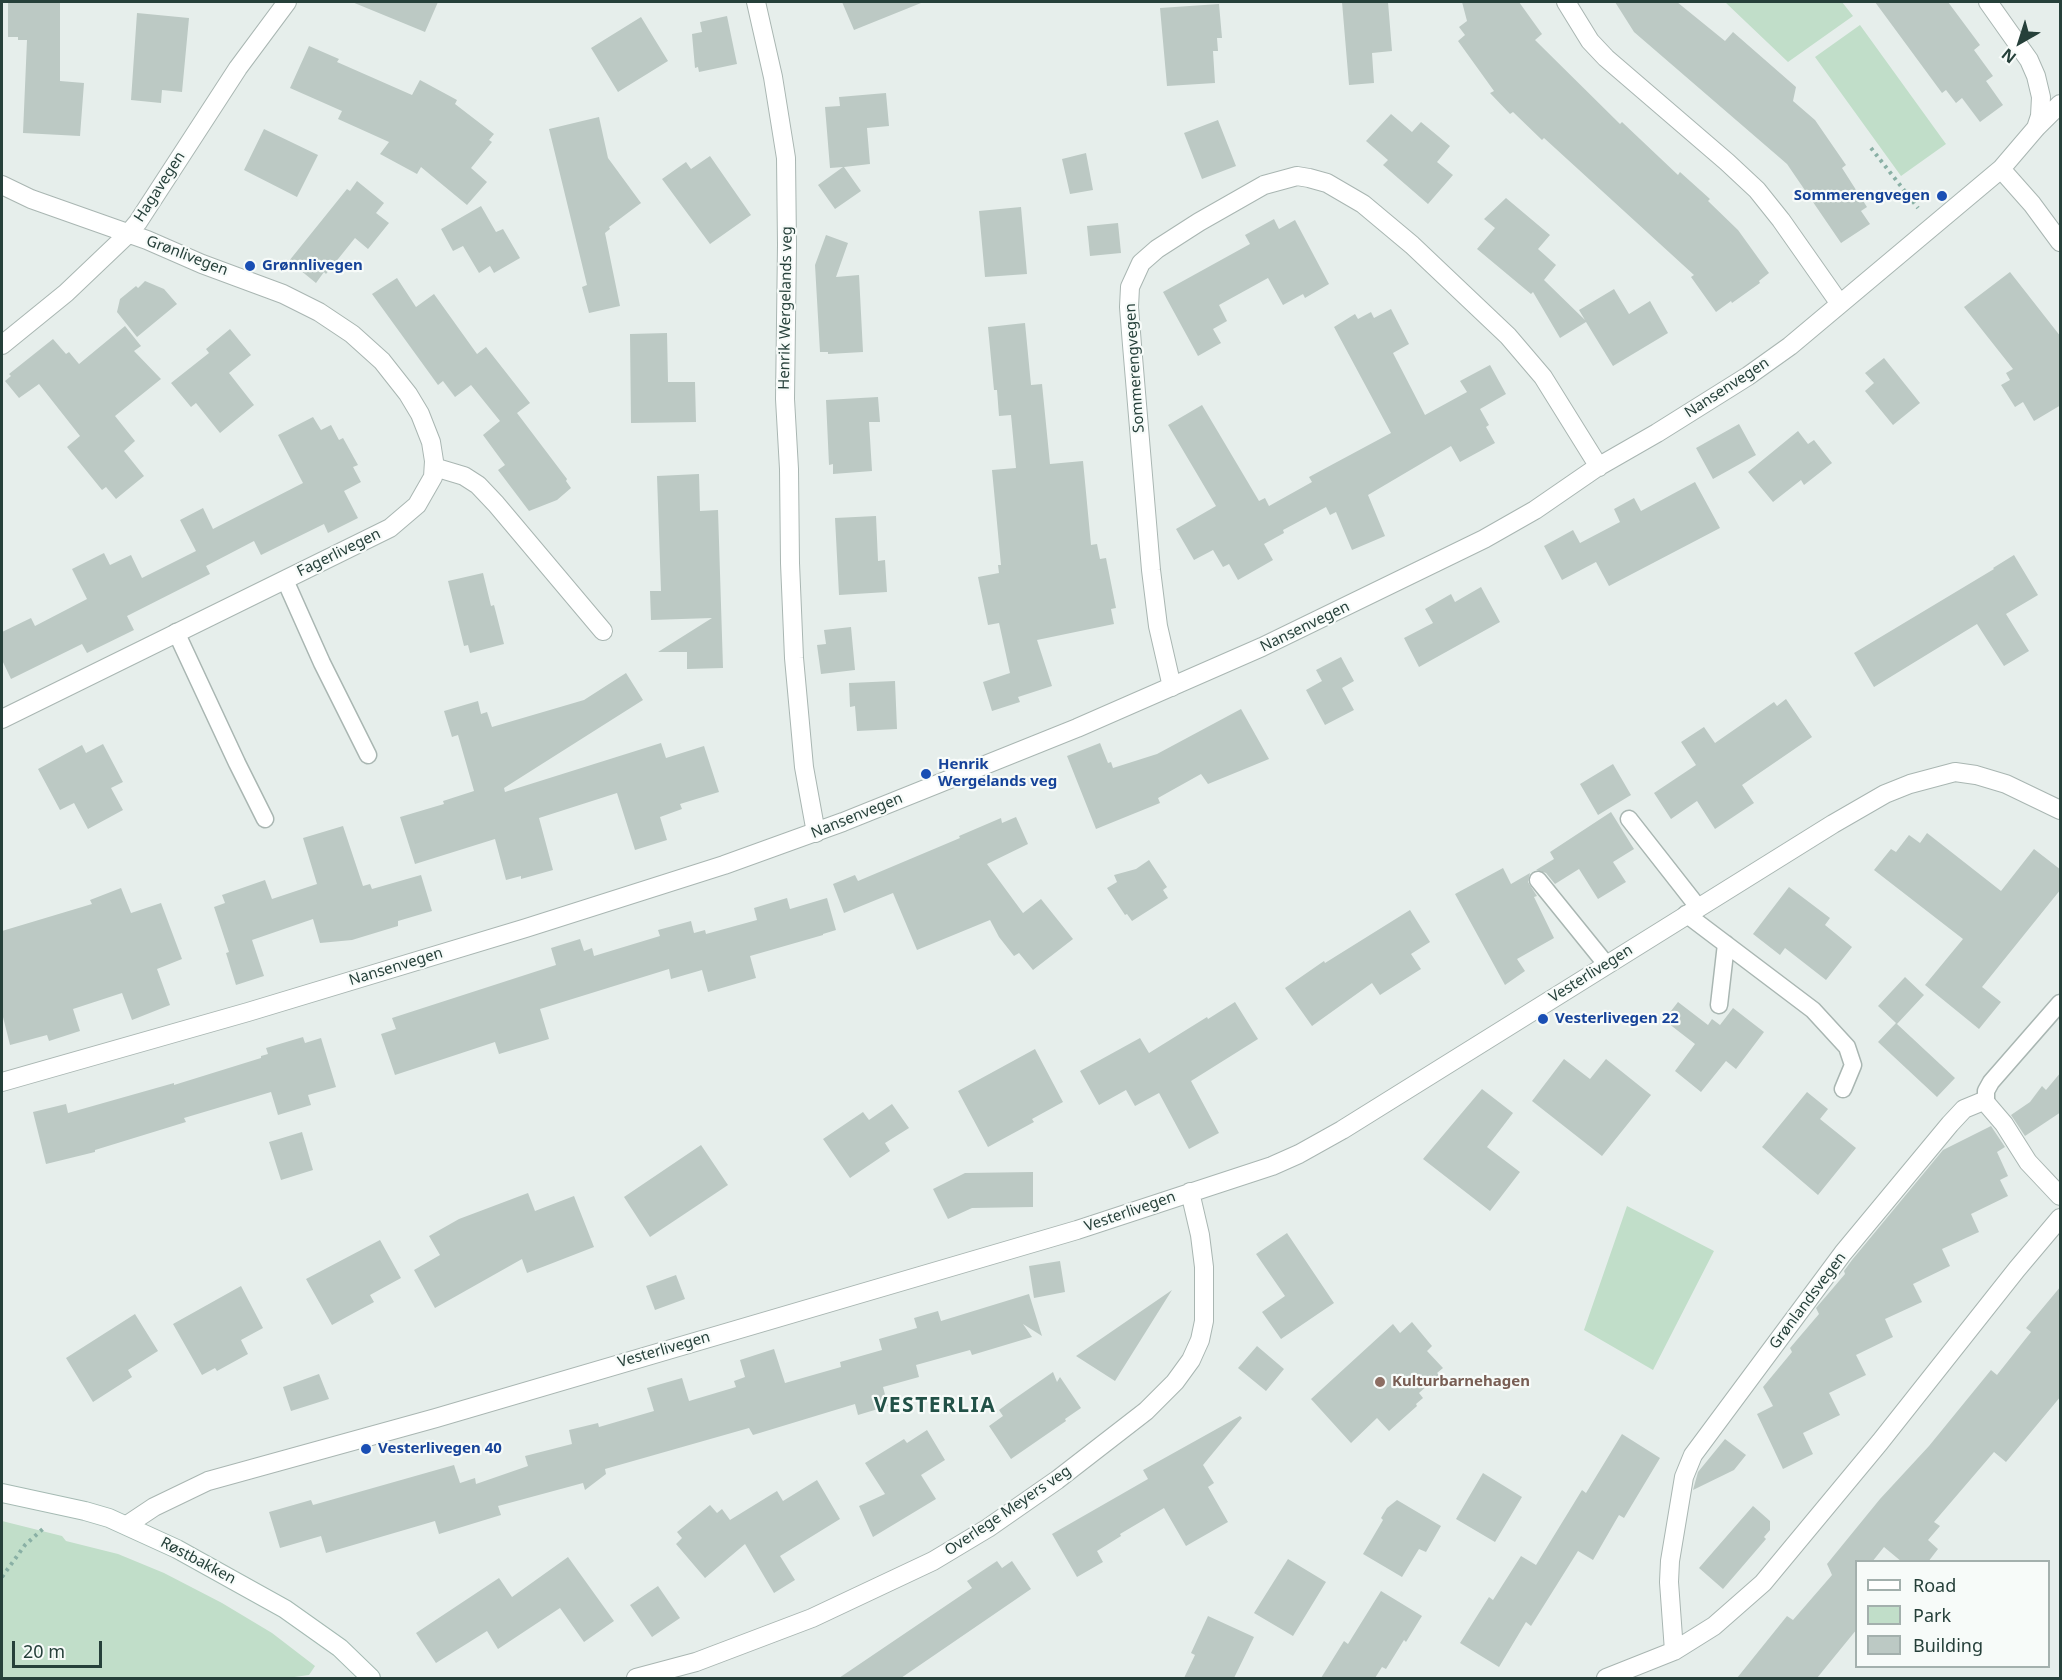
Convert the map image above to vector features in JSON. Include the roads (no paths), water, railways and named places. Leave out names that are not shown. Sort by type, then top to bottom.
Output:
[{"type":"street","name":"Hagavegen","points":[[2,345],[66,293],[138,222],[238,68],[287,2]]},
{"type":"street","name":"Henrik Wergelands veg","points":[[756,2],[773,77],[786,158],[785,399],[789,469],[790,564],[802,757],[816,832]]},
{"type":"street","points":[[1566,2],[1590,41],[1606,58],[1728,162],[1757,190],[1840,304]]},
{"type":"street","points":[[1988,2],[2029,60],[2036,76],[2041,97],[2040,116],[2036,128]]},
{"type":"street","name":"Nansenvegen","points":[[2,1082],[248,1012],[724,866],[816,832],[1077,728],[1262,647],[1484,539],[1535,510],[1599,467],[1748,376],[1790,346],[2001,169],[2036,128],[2061,104]]},
{"type":"street","points":[[2001,169],[2061,242]]},
{"type":"street","name":"Sommerengvegen","points":[[1172,687],[1158,626],[1151,570],[1131,335],[1130,286],[1141,263],[1157,249],[1264,185],[1297,176],[1327,183],[1371,211],[1412,245],[1508,336],[1543,377],[1599,467]]},
{"type":"street","name":"Grønlivegen","points":[[2,185],[31,199],[283,294],[320,312],[352,334],[382,361],[408,394],[420,414],[431,442],[434,467]]},
{"type":"street","points":[[434,467],[464,476],[478,485],[603,631]]},
{"type":"street","name":"Fagerlivegen","points":[[2,719],[390,528],[417,505],[433,477],[434,467]]},
{"type":"street","name":"Vesterlivegen","points":[[127,1525],[154,1507],[208,1481],[425,1421],[1077,1230],[1250,1174],[1299,1154],[1342,1130],[1606,964],[1885,794],[1938,775],[1955,772],[2006,784],[2061,810]]},
{"type":"street","name":"Grønlandsvegen","points":[[1674,1651],[1669,1582],[1670,1561],[1684,1477],[1693,1455],[1843,1253],[1928,1150],[1965,1109],[1981,1102],[1986,1103]]},
{"type":"street","points":[[1986,1103],[2004,1124],[2028,1162],[2061,1196]]},
{"type":"street","name":"Overlege Meyers veg","points":[[636,1678],[696,1662],[812,1618],[933,1561],[988,1528],[1048,1486],[1146,1411],[1175,1382],[1191,1360],[1200,1340],[1204,1322],[1204,1266],[1200,1235],[1190,1192]]},
{"type":"street","points":[[1606,1678],[1642,1672],[1714,1626],[1763,1583],[1880,1442],[2017,1269],[2061,1218]]},
{"type":"street","name":"Røstbakken","points":[[2,1493],[85,1511],[127,1525],[177,1548],[285,1609],[340,1648],[371,1678]]},
{"type":"lane","points":[[285,580],[322,663],[368,755]]},
{"type":"lane","points":[[176,632],[265,819]]},
{"type":"lane","points":[[1629,819],[1692,911],[1726,944],[1813,1010],[1847,1047],[1853,1065],[1843,1089]]},
{"type":"lane","points":[[1538,880],[1606,964]]},
{"type":"lane","points":[[1719,1005],[1726,944]]},
{"type":"lane","points":[[1986,1103],[1986,1091],[1991,1082],[2061,1003]]},
{"type":"place","name":"Sommerengvegen","points":[[1942,196]]},
{"type":"place","name":"Grønnlivegen","points":[[250,266]]},
{"type":"place","name":"Henrik Wergelands veg","points":[[926,774]]},
{"type":"place","name":"Vesterlivegen 22","points":[[1543,1019]]},
{"type":"place","name":"Kulturbarnehagen","points":[[1380,1382]]},
{"type":"place","name":"Vesterlivegen 40","points":[[366,1449]]},
{"type":"district","name":"VESTERLIA","points":[[935,1406]]}]
